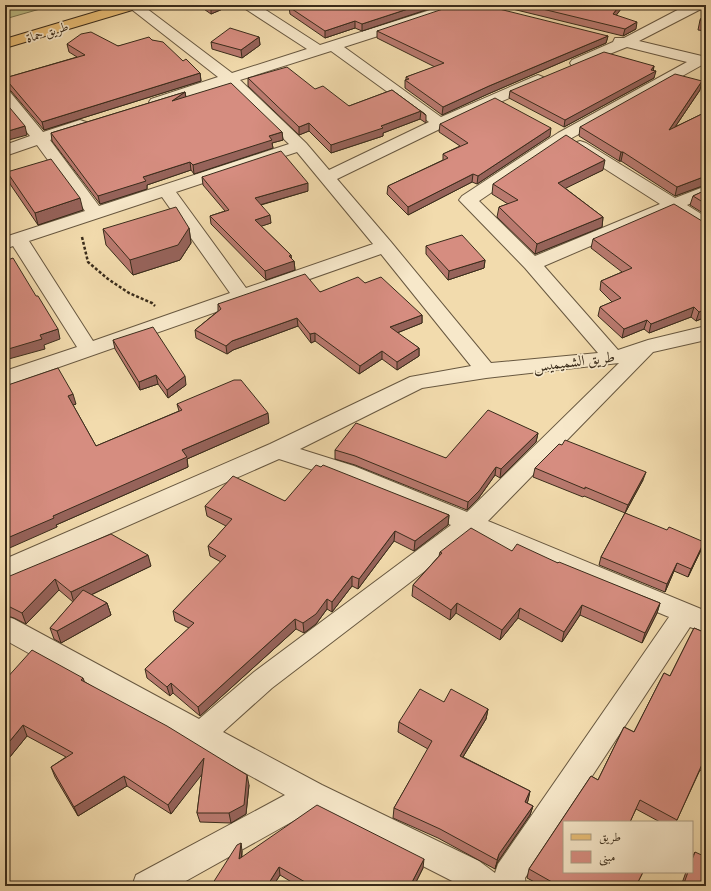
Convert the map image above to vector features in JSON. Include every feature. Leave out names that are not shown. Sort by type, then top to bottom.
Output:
[{"type":"main road","name":"طريق حماة","points":[[5,44],[134,5]]},
{"type":"street","points":[[134,5],[230,79],[300,146],[486,371]]},
{"type":"street","points":[[249,5],[326,49],[440,123]]},
{"type":"street","points":[[146,105],[326,49],[460,5]]},
{"type":"street","points":[[567,67],[626,42],[698,5]]},
{"type":"street","points":[[603,37],[704,61]]},
{"type":"street","points":[[614,358],[532,264],[468,200],[557,132],[704,61]]},
{"type":"street","points":[[326,178],[494,98],[553,73]]},
{"type":"street","points":[[5,95],[40,138],[88,216]]},
{"type":"street","points":[[494,98],[511,107]]},
{"type":"street","points":[[5,151],[93,121]]},
{"type":"street","points":[[557,132],[706,225]]},
{"type":"street","points":[[89,350],[11,241],[300,146]]},
{"type":"street","points":[[166,190],[242,296]]},
{"type":"street","points":[[532,264],[706,191]]},
{"type":"street","points":[[5,379],[384,246]]},
{"type":"street","name":"طريق الشميميس","points":[[5,570],[278,450],[417,382],[486,371],[614,358],[648,347],[706,333]]},
{"type":"street","points":[[201,735],[263,680],[471,523],[648,347]]},
{"type":"street","points":[[278,450],[346,472],[695,618],[509,874],[511,886]]},
{"type":"street","points":[[5,627],[312,795],[468,872],[488,886]]},
{"type":"street","points":[[147,886],[312,795]]},
{"type":"path","points":[[5,7],[12,5]]},
{"type":"path","points":[[88,216],[80,226],[88,262],[108,279],[129,292],[152,303],[168,322]]},
{"type":"green space","points":[[5,5],[54,5],[5,19]]},
{"type":"building","points":[[297,5],[420,5],[362,24],[355,21],[325,31],[289,7]]},
{"type":"building","points":[[455,5],[483,5],[608,36],[443,107],[405,80],[409,79],[406,77],[444,63],[377,31]]},
{"type":"building","points":[[526,5],[620,5],[613,14],[637,22],[625,29]]},
{"type":"building","points":[[706,11],[706,22],[700,20]]},
{"type":"building","points":[[230,28],[259,37],[241,50],[211,42]]},
{"type":"building","points":[[91,32],[118,46],[149,37],[152,40],[163,42],[183,61],[186,59],[200,73],[42,122],[9,83],[5,82],[5,78],[85,55],[67,44],[81,34]]},
{"type":"building","points":[[604,52],[654,66],[651,70],[656,71],[565,120],[510,91]]},
{"type":"building","points":[[287,67],[315,89],[323,86],[349,106],[392,90],[421,111],[381,126],[383,128],[331,145],[309,123],[299,127],[248,78]]},
{"type":"building","points":[[675,74],[702,81],[669,130],[706,112],[706,176],[677,187],[623,152],[580,127]]},
{"type":"building","points":[[231,83],[282,132],[269,136],[272,140],[193,165],[190,162],[143,177],[146,181],[98,196],[51,133],[185,92],[172,101]]},
{"type":"building","points":[[495,98],[551,128],[478,176],[473,174],[408,207],[388,186],[448,158],[443,154],[468,143],[440,124]]},
{"type":"building","points":[[5,102],[25,126],[5,132]]},
{"type":"building","points":[[566,135],[605,160],[558,183],[603,217],[537,244],[499,207],[518,200],[493,184]]},
{"type":"building","points":[[281,151],[308,183],[255,198],[270,215],[255,220],[291,255],[289,256],[294,261],[265,271],[210,216],[229,210],[202,177]]},
{"type":"building","points":[[51,159],[80,198],[35,213],[7,172]]},
{"type":"building","points":[[706,190],[706,204],[693,196]]},
{"type":"building","points":[[674,204],[702,221],[706,221],[706,309],[699,312],[694,307],[651,324],[647,320],[624,329],[600,307],[621,298],[601,281],[632,268],[593,239]]},
{"type":"building","points":[[176,207],[189,228],[178,245],[130,260],[103,229]]},
{"type":"building","points":[[462,235],[485,260],[449,271],[426,246]]},
{"type":"building","points":[[13,258],[58,329],[40,335],[42,339],[5,350],[5,261]]},
{"type":"building","points":[[305,274],[320,292],[358,277],[365,283],[381,277],[422,315],[390,327],[419,348],[397,362],[382,351],[360,366],[315,333],[310,334],[297,318],[232,341],[226,346],[195,330],[221,309],[218,304]]},
{"type":"building","points":[[153,327],[185,376],[167,390],[156,375],[139,382],[113,340]]},
{"type":"building","points":[[58,368],[73,394],[68,396],[96,446],[182,410],[177,404],[234,380],[241,380],[268,413],[182,450],[187,457],[53,516],[54,518],[5,539],[5,386]]},
{"type":"building","points":[[488,410],[538,433],[501,469],[496,467],[479,491],[468,502],[355,456],[335,450],[356,423],[446,458]]},
{"type":"building","points":[[565,440],[646,472],[628,505],[535,468],[559,444],[562,445]]},
{"type":"building","points":[[316,465],[321,467],[323,465],[449,515],[415,541],[395,531],[359,579],[352,576],[332,602],[327,599],[316,614],[303,623],[295,619],[198,707],[171,683],[167,687],[145,669],[194,623],[173,611],[226,556],[208,546],[232,519],[205,506],[233,476],[285,501]]},
{"type":"building","points":[[625,513],[667,530],[669,527],[704,542],[691,569],[677,563],[667,584],[601,557]]},
{"type":"building","points":[[471,528],[512,551],[517,544],[558,563],[559,562],[660,603],[645,633],[582,605],[564,632],[520,608],[502,630],[457,603],[451,610],[413,585],[442,553],[440,552]]},
{"type":"building","points":[[111,534],[148,555],[71,592],[55,579],[22,613],[5,605],[5,578]]},
{"type":"building","points":[[83,590],[107,603],[57,631],[50,628]]},
{"type":"building","points":[[694,628],[706,633],[706,761],[704,760],[677,820],[640,800],[630,821],[563,821],[563,873],[642,873],[636,886],[559,886],[529,869],[591,776],[598,780],[624,727],[634,732],[664,673],[670,676]]},
{"type":"building","points":[[32,650],[83,678],[81,680],[167,726],[247,775],[244,805],[229,813],[197,813],[204,758],[168,805],[124,776],[74,807],[51,767],[73,753],[23,725],[5,747],[5,680]]},
{"type":"building","points":[[420,689],[444,702],[451,689],[488,709],[460,756],[530,791],[525,802],[533,806],[499,854],[497,860],[440,829],[394,808],[432,741],[399,722]]},
{"type":"building","points":[[317,805],[424,859],[410,886],[312,886],[279,867],[267,886],[211,886],[237,845],[241,843],[239,859]]},
{"type":"building","points":[[695,852],[706,857],[706,886],[683,886],[688,873],[693,873],[693,857]]}]
